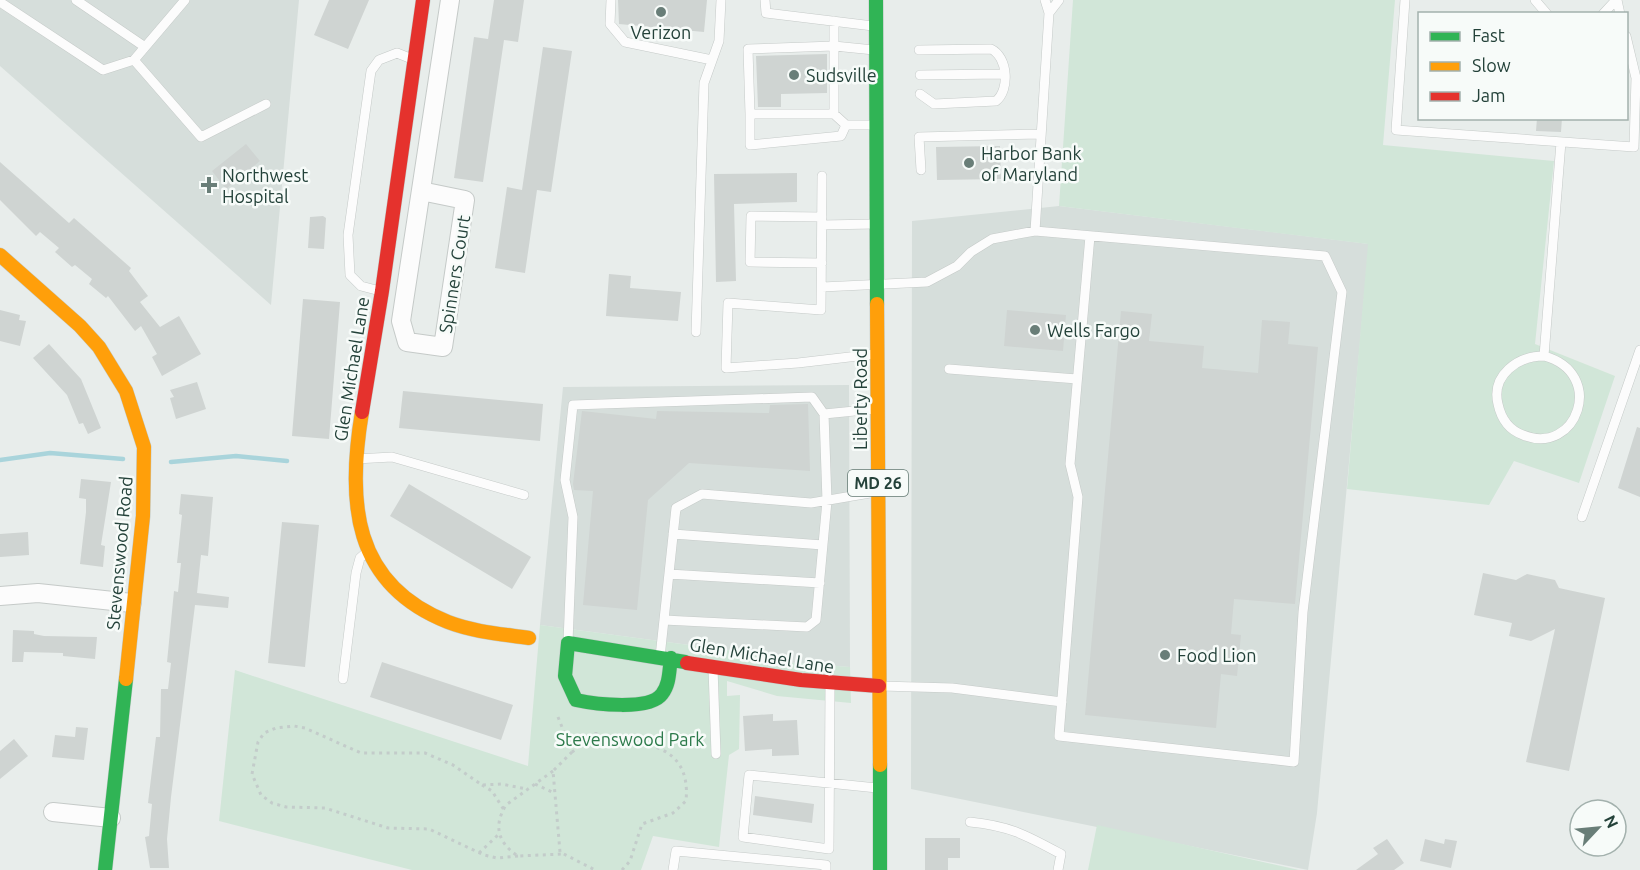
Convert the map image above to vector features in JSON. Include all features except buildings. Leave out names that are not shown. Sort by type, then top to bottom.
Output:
[{"type":"street","name":"Glen Michael Lane","points":[[423,0],[382,291],[354,459],[352,485],[356,517],[368,550],[387,579],[405,597],[425,611],[447,622],[530,638]]},
{"type":"street","name":"Spinners Court","points":[[421,191],[465,200],[443,347],[407,342],[401,321],[450,0]]},
{"type":"street","name":"Liberty Road","points":[[876,0],[880,870]]},
{"type":"street","name":"Stevenswood Road","points":[[0,255],[80,326],[99,347],[126,391],[144,447],[145,481],[105,870]]},
{"type":"street","points":[[0,596],[38,594],[132,603]]},
{"type":"street","name":"Glen Michael Lane","points":[[568,643],[830,685],[879,686]]},
{"type":"street","points":[[568,643],[565,676],[576,700],[587,704],[651,703],[660,698],[666,690],[665,658]]},
{"type":"street","points":[[53,812],[111,818]]},
{"type":"lane","points":[[76,0],[145,47]]},
{"type":"lane","points":[[0,2],[103,70],[134,60],[184,0]]},
{"type":"lane","points":[[611,0],[610,24],[625,42],[712,60]]},
{"type":"lane","points":[[696,332],[704,83],[719,41],[721,0]]},
{"type":"lane","points":[[765,0],[766,13],[876,26]]},
{"type":"lane","points":[[1035,231],[1049,13],[1045,0]]},
{"type":"lane","points":[[1049,13],[1059,0]]},
{"type":"lane","points":[[1405,0],[1396,130],[1637,148],[1636,78],[1628,44]]},
{"type":"lane","points":[[1534,0],[1545,12]]},
{"type":"lane","points":[[1605,12],[1616,0]]},
{"type":"lane","points":[[834,21],[834,114]]},
{"type":"lane","points":[[846,125],[841,136],[825,140],[750,145],[748,49],[834,46],[876,51]]},
{"type":"lane","points":[[920,50],[991,49],[1002,57],[1004,74],[1002,97],[989,104],[934,104],[920,94]]},
{"type":"lane","points":[[382,291],[361,286],[350,275],[348,235],[371,71],[379,60],[397,53],[414,60]]},
{"type":"lane","points":[[134,60],[201,137],[266,104]]},
{"type":"lane","points":[[920,75],[1004,74]]},
{"type":"lane","points":[[750,114],[834,114],[846,125],[877,125]]},
{"type":"lane","points":[[921,170],[919,136],[1041,134]]},
{"type":"lane","points":[[1544,356],[1561,142]]},
{"type":"lane","points":[[822,176],[821,310],[728,303],[726,368],[878,354]]},
{"type":"lane","points":[[822,263],[750,262],[751,216],[877,224]]},
{"type":"lane","points":[[822,287],[927,282],[957,266],[971,252],[992,239],[1035,231],[1325,256],[1342,292],[1303,612],[1294,762],[1059,736],[1078,497],[1070,464],[1090,236]]},
{"type":"lane","points":[[1582,518],[1640,350]]},
{"type":"lane","points":[[1532,356],[1544,356],[1555,358],[1573,373],[1578,384],[1579,409],[1565,429],[1543,438],[1530,438],[1519,434],[1505,421],[1497,402],[1497,391],[1501,379],[1518,360],[1532,356]]},
{"type":"lane","points":[[949,369],[1077,378]]},
{"type":"lane","points":[[568,643],[573,517],[566,480],[573,405],[812,397],[824,414],[827,501],[816,620],[807,627],[664,620]]},
{"type":"lane","points":[[824,414],[878,409]]},
{"type":"lane","points":[[354,459],[392,458],[524,495]]},
{"type":"lane","points":[[665,658],[664,620],[676,508],[702,494],[811,503],[878,491]]},
{"type":"lane","points":[[673,534],[823,545]]},
{"type":"lane","points":[[343,679],[356,573],[360,558],[368,550]]},
{"type":"lane","points":[[669,574],[820,583]]},
{"type":"lane","points":[[713,666],[716,754]]},
{"type":"lane","points":[[830,685],[828,783],[829,849],[743,837],[749,775],[828,783],[879,789]]},
{"type":"lane","points":[[879,686],[952,688],[1062,702]]},
{"type":"lane","points":[[970,822],[1001,825],[1018,831],[1061,854],[1058,870]]},
{"type":"lane","points":[[673,870],[676,851],[826,865],[826,870]]},
{"type":"path","points":[[558,717],[572,752]]},
{"type":"path","points":[[504,810],[492,791],[453,765],[425,753],[361,753],[305,728],[294,726],[276,728],[264,733],[258,742],[252,774],[261,795],[272,803],[286,807],[325,808],[388,828],[429,829],[479,853],[497,858],[563,854]]},
{"type":"path","points":[[479,853],[498,835],[504,810],[516,795],[553,771],[572,752],[596,736],[596,729]]},
{"type":"path","points":[[590,740],[640,742],[658,747],[671,755],[686,779],[686,801],[673,813],[642,824],[630,861],[622,870]]},
{"type":"path","points":[[553,771],[559,818],[560,852],[595,870]]},
{"type":"path","points":[[482,785],[501,783],[527,789]]},
{"type":"path","points":[[535,784],[554,793]]},
{"type":"path","points":[[498,835],[501,842],[518,856]]},
{"type":"shaded area","name":"Northwest Hospital","points":[[0,0],[299,0],[271,305],[0,66]]},
{"type":"shaded area","points":[[1059,206],[1369,244],[1317,813],[1308,870],[911,789],[912,221]]},
{"type":"shaded area","points":[[849,385],[850,667],[782,662],[734,651],[540,625],[563,387]]},
{"type":"green space","points":[[1073,0],[1395,0],[1383,145],[1554,161],[1535,344],[1615,376],[1579,483],[1514,461],[1489,505],[1347,489],[1368,244],[1059,206]]},
{"type":"green space","name":"Stevenswood Park","points":[[540,625],[734,651],[782,662],[850,667],[851,703],[777,696],[727,681],[727,696],[740,695],[739,749],[729,755],[719,847],[653,836],[641,870],[412,870],[219,821],[235,670],[528,766]]},
{"type":"green space","points":[[1097,825],[1299,870],[1088,870]]},
{"type":"waterway","points":[[0,460],[50,453],[123,459]]},
{"type":"waterway","points":[[171,462],[236,456],[287,461]]},
{"type":"traffic: fast","points":[[876,0],[877,304]]},
{"type":"traffic: fast","points":[[671,658],[670,663],[669,677],[665,690],[656,699],[646,703],[621,705],[576,700],[565,676],[568,643],[656,657],[670,660],[685,662],[687,663]]},
{"type":"traffic: fast","points":[[105,870],[126,679]]},
{"type":"traffic: fast","points":[[880,765],[880,870]]},
{"type":"traffic: slow","points":[[0,255],[80,326],[99,347],[126,391],[144,447],[143,516],[126,679]]},
{"type":"traffic: slow","points":[[877,304],[880,765]]},
{"type":"traffic: slow","points":[[362,412],[357,445],[357,508],[363,536],[375,562],[392,586],[416,606],[448,622],[478,630],[529,638]]},
{"type":"traffic: jam","points":[[362,412],[382,291],[423,0]]},
{"type":"traffic: jam","points":[[687,663],[801,680],[879,686]]},
{"type":"place","name":"Verizon","points":[[661,12]]},
{"type":"place","name":"Sudsville","points":[[794,75]]},
{"type":"place","name":"Harbor Bank of Maryland","points":[[969,163]]},
{"type":"place","name":"Northwest Hospital","points":[[209,185]]},
{"type":"place","name":"Wells Fargo","points":[[1035,330]]},
{"type":"place","name":"Food Lion","points":[[1165,655]]}]
